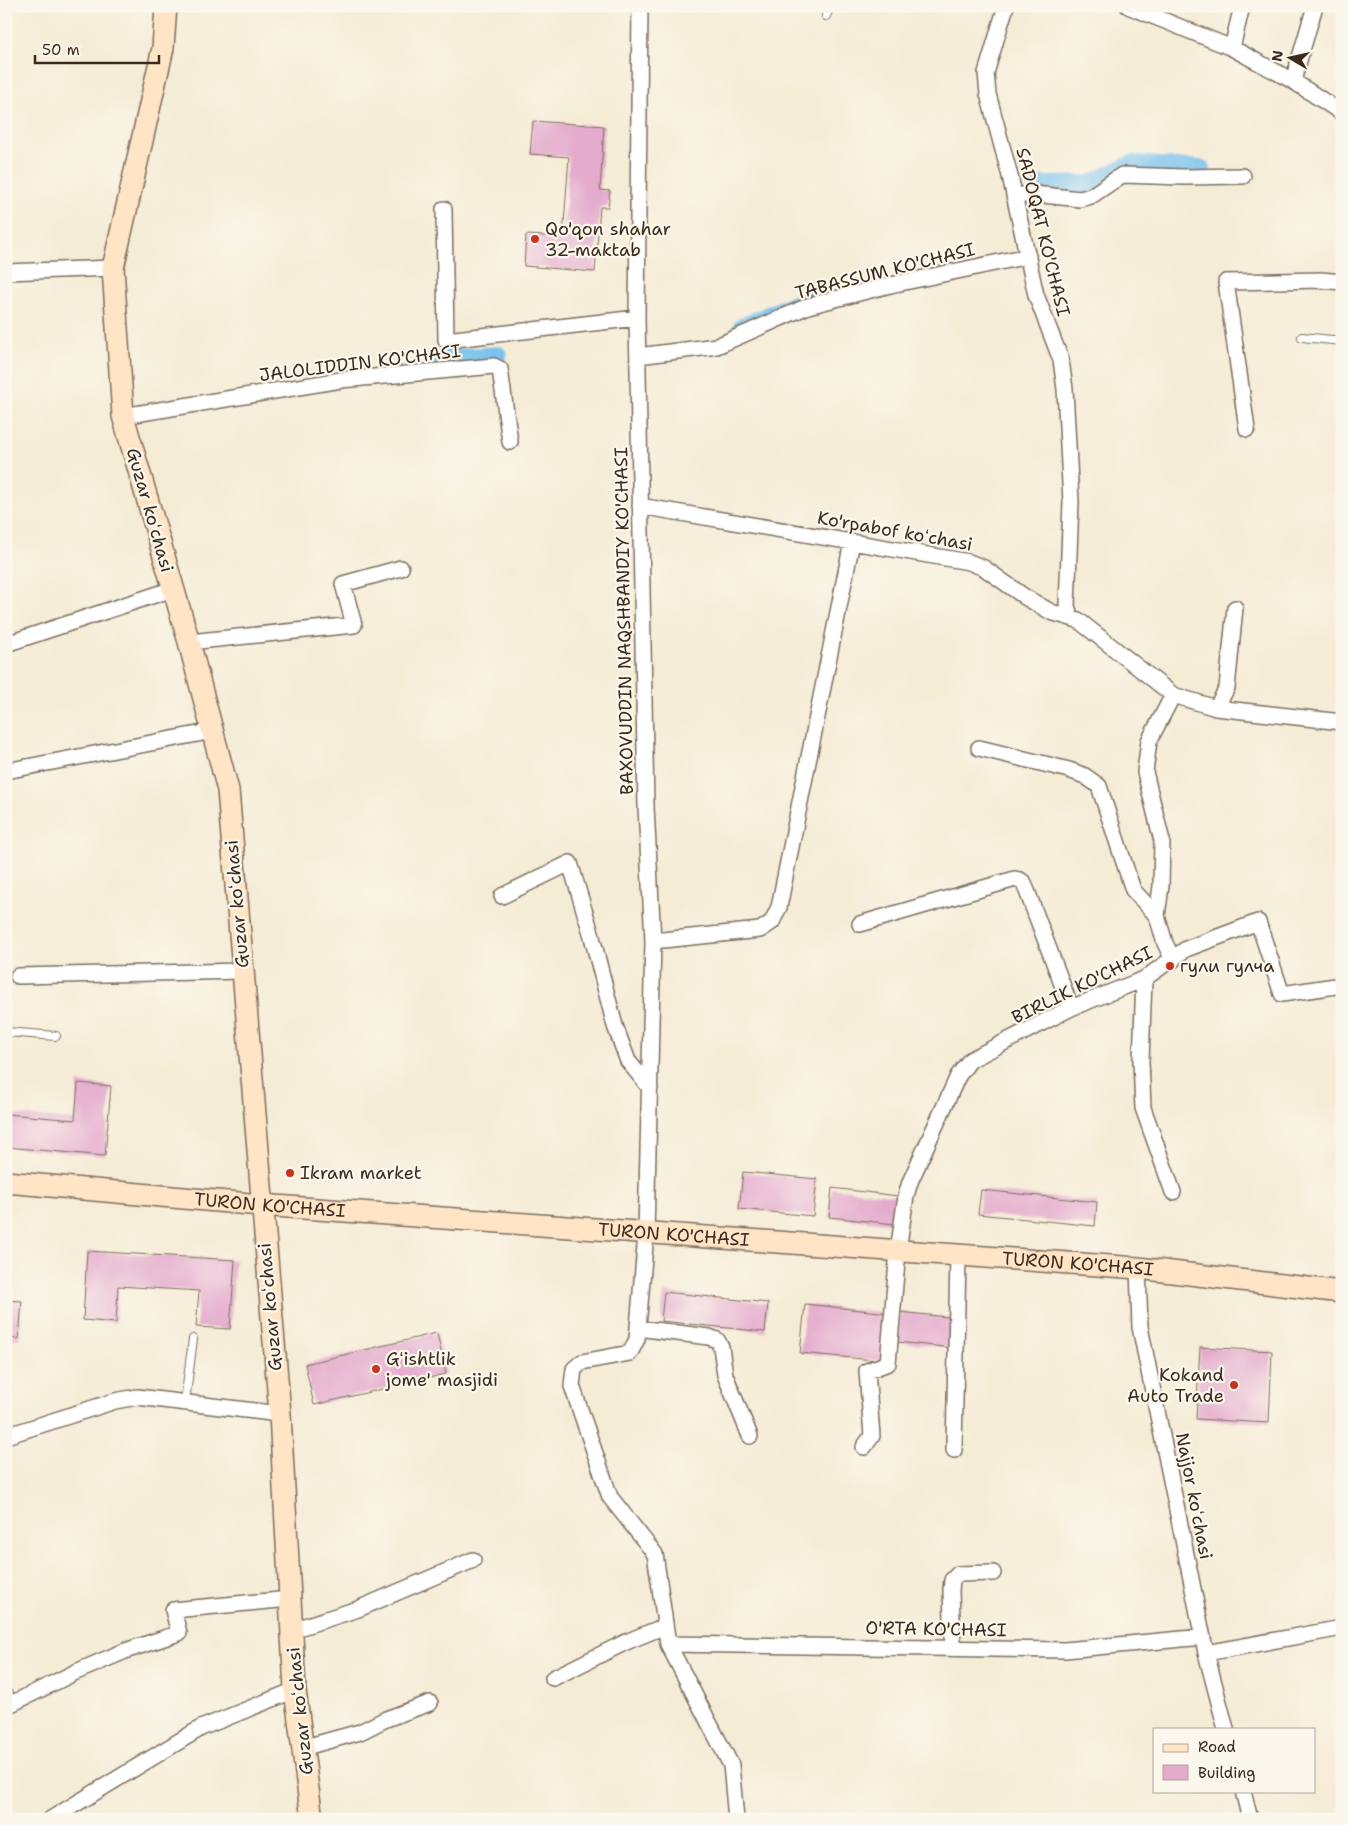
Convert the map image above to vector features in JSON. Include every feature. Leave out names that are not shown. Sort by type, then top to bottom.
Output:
[{"type":"main road","name":"Guzar koʻchasi","points":[[166,6],[163,48],[113,268],[123,416],[189,642],[228,790],[280,1414],[295,1690],[312,1819]]},
{"type":"main road","name":"TURON KO'CHASI","points":[[6,1182],[262,1205],[1138,1268],[1342,1292]]},
{"type":"street","name":"BAXOVUDDIN NAQSHBANDIY KO'CHASI","points":[[640,6],[637,318],[646,807],[653,941],[646,1234],[637,1339],[630,1353],[582,1362],[574,1369],[572,1386],[610,1497],[655,1554],[665,1626]]},
{"type":"street","name":"SADOQAT KO'CHASI","points":[[1006,6],[986,73],[988,94],[1014,196],[1036,295],[1060,360],[1065,389],[1071,502],[1067,606],[1071,618]]},
{"type":"street","points":[[1128,6],[1232,48],[1292,81],[1342,113]]},
{"type":"street","points":[[1232,48],[1242,6]]},
{"type":"street","points":[[1292,81],[1315,6]]},
{"type":"street","points":[[1014,196],[1034,194],[1080,199],[1091,196],[1122,175],[1243,176]]},
{"type":"street","name":"JALOLIDDIN KO'CHASI","points":[[444,209],[446,340],[637,318]]},
{"type":"street","name":"TABASSUM KO'CHASI","points":[[638,356],[718,346],[808,306],[886,286],[1028,256]]},
{"type":"street","points":[[6,272],[113,268]]},
{"type":"street","points":[[1247,429],[1226,282],[1321,280],[1342,282]]},
{"type":"street","name":"JALOLIDDIN KO'CHASI","points":[[123,416],[341,380],[494,366],[500,369],[510,442]]},
{"type":"street","name":"Ko'rpabof koʻchasi","points":[[640,506],[969,562],[984,568],[1025,597],[1051,612],[1078,620],[1173,695],[1216,708],[1342,722]]},
{"type":"street","points":[[653,941],[760,930],[772,922],[779,907],[852,542]]},
{"type":"street","points":[[189,642],[354,625],[343,584],[401,568]]},
{"type":"street","points":[[6,644],[172,589]]},
{"type":"street","points":[[1216,708],[1227,688],[1235,608]]},
{"type":"street","name":"BIRLIK KO'CHASI","points":[[864,1447],[872,1436],[867,1371],[888,1363],[898,1251],[906,1196],[910,1182],[962,1068],[970,1060],[1071,1008],[1144,980],[1173,960],[1165,943],[1157,916],[1162,886],[1162,841],[1145,772],[1149,741],[1173,695]]},
{"type":"street","points":[[6,771],[213,731]]},
{"type":"street","points":[[979,748],[1069,770],[1085,776],[1099,786],[1133,890],[1157,916]]},
{"type":"street","points":[[502,896],[570,863],[591,933],[615,1026],[628,1061],[650,1088]]},
{"type":"street","points":[[860,924],[1015,879],[1020,880],[1024,883],[1071,1008]]},
{"type":"street","points":[[1173,960],[1186,949],[1258,922],[1282,994],[1342,985]]},
{"type":"street","points":[[18,976],[243,971]]},
{"type":"street","points":[[1144,980],[1141,1061],[1143,1108],[1173,1192]]},
{"type":"street","points":[[954,1450],[958,1255]]},
{"type":"street","name":"Najjor koʻchasi","points":[[1138,1268],[1140,1326],[1206,1653],[1226,1728]]},
{"type":"street","points":[[638,1328],[709,1337],[717,1340],[721,1347],[725,1375],[750,1436]]},
{"type":"street","points":[[6,1436],[115,1401],[137,1396],[280,1414]]},
{"type":"street","points":[[292,1630],[358,1609],[472,1560]]},
{"type":"street","points":[[953,1648],[952,1580],[958,1574],[993,1573]]},
{"type":"street","points":[[6,1697],[9,1705],[76,1672],[125,1651],[179,1633],[173,1610],[290,1599]]},
{"type":"street","points":[[553,1678],[626,1642],[665,1626],[668,1644],[731,1765],[736,1819]]},
{"type":"street","points":[[1206,1653],[1342,1628]]},
{"type":"street","name":"O'RTA KO'CHASI","points":[[668,1644],[1065,1650],[1203,1637]]},
{"type":"street","points":[[51,1819],[201,1728],[295,1690]]},
{"type":"street","points":[[302,1748],[360,1732],[386,1719],[430,1703]]},
{"type":"street","points":[[1243,1792],[1250,1819]]},
{"type":"lane","points":[[826,16],[830,6]]},
{"type":"lane","points":[[1302,337],[1342,340]]},
{"type":"lane","points":[[6,1032],[56,1036]]},
{"type":"lane","points":[[185,1402],[193,1339]]},
{"type":"building","points":[[533,121],[604,126],[600,190],[610,191],[608,207],[600,207],[595,272],[524,266],[526,235],[563,237],[569,157],[530,154]]},
{"type":"building","points":[[78,1083],[111,1086],[105,1156],[6,1147],[6,1114],[75,1120]]},
{"type":"building","points":[[743,1172],[817,1179],[813,1216],[739,1209]]},
{"type":"building","points":[[832,1188],[898,1196],[895,1224],[829,1217]]},
{"type":"building","points":[[981,1190],[1097,1202],[1095,1226],[978,1214]]},
{"type":"building","points":[[87,1251],[235,1260],[230,1329],[196,1327],[199,1291],[118,1286],[116,1323],[83,1320]]},
{"type":"building","points":[[664,1292],[768,1303],[765,1332],[661,1321]]},
{"type":"building","points":[[6,1300],[22,1301],[19,1339],[6,1338]]},
{"type":"building","points":[[805,1304],[889,1313],[884,1361],[800,1353]]},
{"type":"building","points":[[900,1312],[956,1318],[953,1348],[897,1342]]},
{"type":"building","name":"Gʻishtlik jome' masjidi","points":[[437,1333],[446,1374],[314,1405],[305,1364]]},
{"type":"building","name":"Kokand Auto Trade","points":[[1200,1347],[1272,1351],[1269,1423],[1196,1419]]},
{"type":"waterway","points":[[1040,185],[1090,184],[1132,164],[1202,169]]},
{"type":"waterway","points":[[742,327],[788,306],[816,298]]},
{"type":"waterway","points":[[433,359],[498,355]]},
{"type":"place","name":"Qo'qon shahar 32-maktab","points":[[535,239]]},
{"type":"place","name":"гули гулча","points":[[1170,966]]},
{"type":"place","name":"Ikram market","points":[[290,1173]]},
{"type":"place","name":"Gʻishtlik jome' masjidi","points":[[376,1369]]},
{"type":"place","name":"Kokand Auto Trade","points":[[1234,1385]]}]
